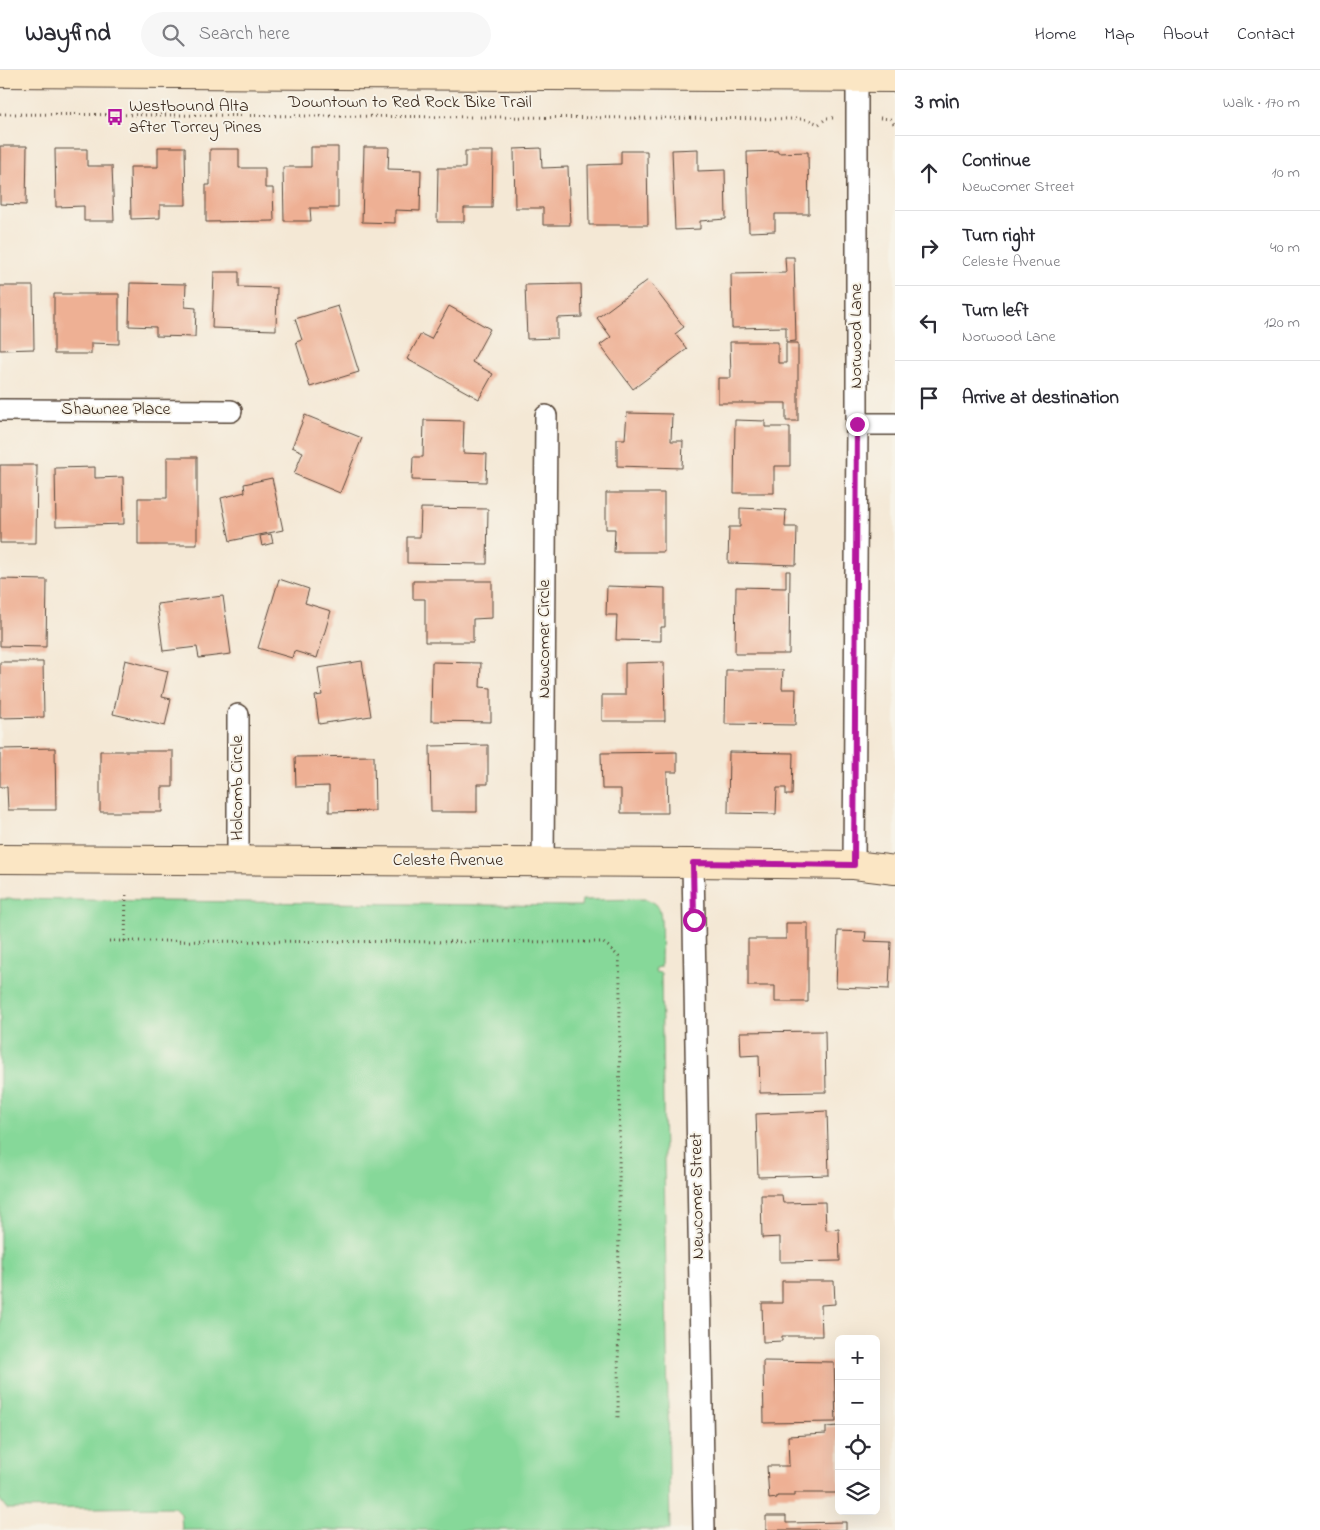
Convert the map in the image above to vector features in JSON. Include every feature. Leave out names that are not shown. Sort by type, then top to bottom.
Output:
[{"type":"street","points":[[0,73],[895,78]]},
{"type":"street","name":"Norwood Lane","points":[[854,865],[857,78]]},
{"type":"street","name":"Shawnee Place","points":[[0,410],[231,411]]},
{"type":"street","name":"Newcomer Circle","points":[[543,862],[546,416]]},
{"type":"street","points":[[857,424],[895,424]]},
{"type":"street","name":"Holcomb Circle","points":[[238,716],[238,860]]},
{"type":"street","name":"Celeste Avenue","points":[[0,860],[693,863],[854,865],[895,870]]},
{"type":"street","name":"Newcomer Street","points":[[693,863],[704,1530]]},
{"type":"path","name":"Downtown to Red Rock Bike Trail","points":[[0,114],[806,119],[819,124]]},
{"type":"path","points":[[125,941],[126,892]]},
{"type":"path","points":[[109,941],[602,942],[609,947],[619,957],[620,983],[618,1420]]},
{"type":"green space","points":[[0,899],[581,906],[582,900],[646,899],[652,901],[659,908],[661,928],[661,967],[656,968],[655,972],[661,973],[670,1530],[182,1530],[181,1514],[174,1507],[7,1509],[0,1500]]},
{"type":"building","points":[[0,146],[27,146],[26,205],[0,204]]},
{"type":"building","points":[[158,147],[185,147],[186,205],[160,205],[160,218],[131,219],[130,167],[158,167]]},
{"type":"building","points":[[311,147],[338,147],[338,208],[310,208],[311,221],[284,221],[283,167],[311,167]]},
{"type":"building","points":[[364,147],[389,147],[388,169],[421,170],[420,211],[395,210],[395,223],[362,222]]},
{"type":"building","points":[[541,148],[542,168],[568,167],[570,225],[543,225],[543,208],[515,208],[514,149]]},
{"type":"building","points":[[55,149],[87,149],[87,166],[112,166],[114,221],[84,221],[84,206],[56,207]]},
{"type":"building","points":[[210,149],[239,149],[239,168],[265,168],[265,188],[273,188],[274,221],[206,222],[206,185],[210,185]]},
{"type":"building","points":[[698,149],[698,171],[725,170],[726,219],[700,221],[700,229],[675,230],[672,150]]},
{"type":"building","points":[[465,151],[493,151],[492,208],[464,208],[464,222],[437,222],[438,168],[465,168]]},
{"type":"building","points":[[621,151],[647,151],[648,225],[589,225],[588,165],[621,164]]},
{"type":"building","points":[[778,151],[778,153],[808,152],[809,214],[775,214],[775,231],[749,232],[747,152]]},
{"type":"building","points":[[785,257],[794,257],[796,341],[786,342],[786,327],[732,328],[731,274],[786,273]]},
{"type":"building","points":[[214,272],[239,272],[239,287],[277,288],[276,330],[212,328]]},
{"type":"building","points":[[648,280],[684,327],[675,334],[687,349],[633,389],[600,345],[611,337],[597,318]]},
{"type":"building","points":[[130,283],[186,284],[185,307],[196,308],[195,337],[156,336],[156,327],[129,326]]},
{"type":"building","points":[[581,284],[582,317],[557,318],[557,338],[527,339],[525,285]]},
{"type":"building","points":[[0,286],[33,286],[34,349],[0,350]]},
{"type":"building","points":[[54,294],[119,294],[119,344],[91,343],[91,354],[54,354]]},
{"type":"building","points":[[338,306],[359,372],[310,387],[296,342],[302,340],[295,319]]},
{"type":"building","points":[[449,306],[490,329],[472,362],[493,374],[479,399],[407,359],[421,334],[431,339]]},
{"type":"building","points":[[730,342],[778,342],[778,363],[786,363],[786,343],[798,343],[798,421],[786,421],[786,403],[718,403],[718,378],[731,378]]},
{"type":"building","points":[[627,413],[672,414],[671,441],[683,441],[682,468],[617,466],[617,439],[625,439]]},
{"type":"building","points":[[305,415],[362,438],[340,493],[294,474],[303,452],[292,447]]},
{"type":"building","points":[[424,420],[464,421],[463,453],[487,454],[486,482],[412,480],[413,457],[423,457]]},
{"type":"building","points":[[735,420],[765,421],[765,427],[790,427],[790,466],[774,466],[774,493],[734,493]]},
{"type":"building","points":[[167,457],[197,457],[197,545],[138,545],[138,498],[167,498]]},
{"type":"building","points":[[0,465],[37,465],[36,543],[0,543]]},
{"type":"building","points":[[95,467],[95,478],[123,477],[124,524],[56,526],[55,468]]},
{"type":"building","points":[[272,478],[283,530],[230,541],[221,498],[245,492],[244,484]]},
{"type":"building","points":[[606,493],[664,493],[664,552],[614,552],[615,529],[606,529]]},
{"type":"building","points":[[421,508],[488,509],[487,564],[407,563],[407,537],[420,537]]},
{"type":"building","points":[[740,508],[786,510],[785,527],[797,527],[796,565],[728,563],[729,527],[740,527]]},
{"type":"building","points":[[271,534],[273,543],[262,546],[260,536]]},
{"type":"building","points":[[786,571],[790,571],[789,654],[735,654],[736,587],[786,588]]},
{"type":"building","points":[[0,579],[47,580],[46,647],[0,646]]},
{"type":"building","points":[[279,579],[309,589],[305,603],[331,611],[317,658],[294,651],[292,658],[258,648]]},
{"type":"building","points":[[413,581],[492,581],[492,618],[473,619],[473,642],[425,642],[425,599],[413,599]]},
{"type":"building","points":[[607,586],[665,588],[665,627],[661,627],[661,641],[616,640],[617,615],[606,615]]},
{"type":"building","points":[[223,596],[231,654],[199,658],[197,647],[163,651],[157,604]]},
{"type":"building","points":[[125,660],[168,671],[162,697],[171,699],[165,726],[113,714]]},
{"type":"building","points":[[362,661],[371,716],[319,724],[315,696],[322,695],[318,668]]},
{"type":"building","points":[[0,662],[43,662],[44,717],[0,718]]},
{"type":"building","points":[[432,662],[481,663],[480,687],[491,688],[491,722],[431,721]]},
{"type":"building","points":[[664,662],[665,721],[602,721],[602,695],[625,695],[625,663]]},
{"type":"building","points":[[726,670],[783,670],[782,689],[796,689],[795,725],[725,724]]},
{"type":"building","points":[[488,745],[488,784],[477,784],[477,812],[431,812],[430,746]]},
{"type":"building","points":[[55,748],[56,810],[8,810],[7,787],[0,787],[0,749]]},
{"type":"building","points":[[100,751],[173,751],[173,787],[162,787],[162,812],[100,812]]},
{"type":"building","points":[[677,752],[677,772],[667,772],[668,813],[621,813],[621,789],[602,789],[601,753]]},
{"type":"building","points":[[729,752],[793,753],[792,795],[786,795],[786,788],[777,788],[776,814],[728,813]]},
{"type":"building","points":[[374,756],[375,811],[329,812],[329,786],[296,787],[295,757]]},
{"type":"building","points":[[786,923],[808,923],[808,1002],[775,1002],[775,986],[748,986],[748,939],[786,939]]},
{"type":"building","points":[[838,931],[866,932],[865,941],[891,942],[889,989],[836,987]]},
{"type":"building","points":[[825,1031],[826,1092],[760,1093],[759,1055],[741,1056],[740,1032]]},
{"type":"building","points":[[827,1111],[829,1175],[758,1177],[756,1114]]},
{"type":"building","points":[[761,1195],[782,1195],[783,1203],[825,1202],[826,1230],[839,1229],[840,1261],[780,1262],[780,1237],[762,1238]]},
{"type":"building","points":[[782,1281],[834,1281],[835,1304],[821,1305],[822,1336],[782,1336],[782,1341],[763,1342],[762,1303],[782,1303]]},
{"type":"building","points":[[763,1361],[834,1362],[835,1422],[764,1423]]},
{"type":"building","points":[[835,1426],[835,1493],[795,1493],[795,1496],[777,1496],[777,1498],[769,1499],[767,1466],[789,1466],[788,1436],[826,1434],[826,1427]]},
{"type":"building","points":[[766,1516],[786,1516],[786,1523],[846,1522],[846,1530],[766,1530]]},
{"type":"place","name":"Westbound Alta after Torrey Pines","points":[[115,117]]},
{"type":"route","points":[[694,920],[693,863],[854,865],[857,424]]}]
